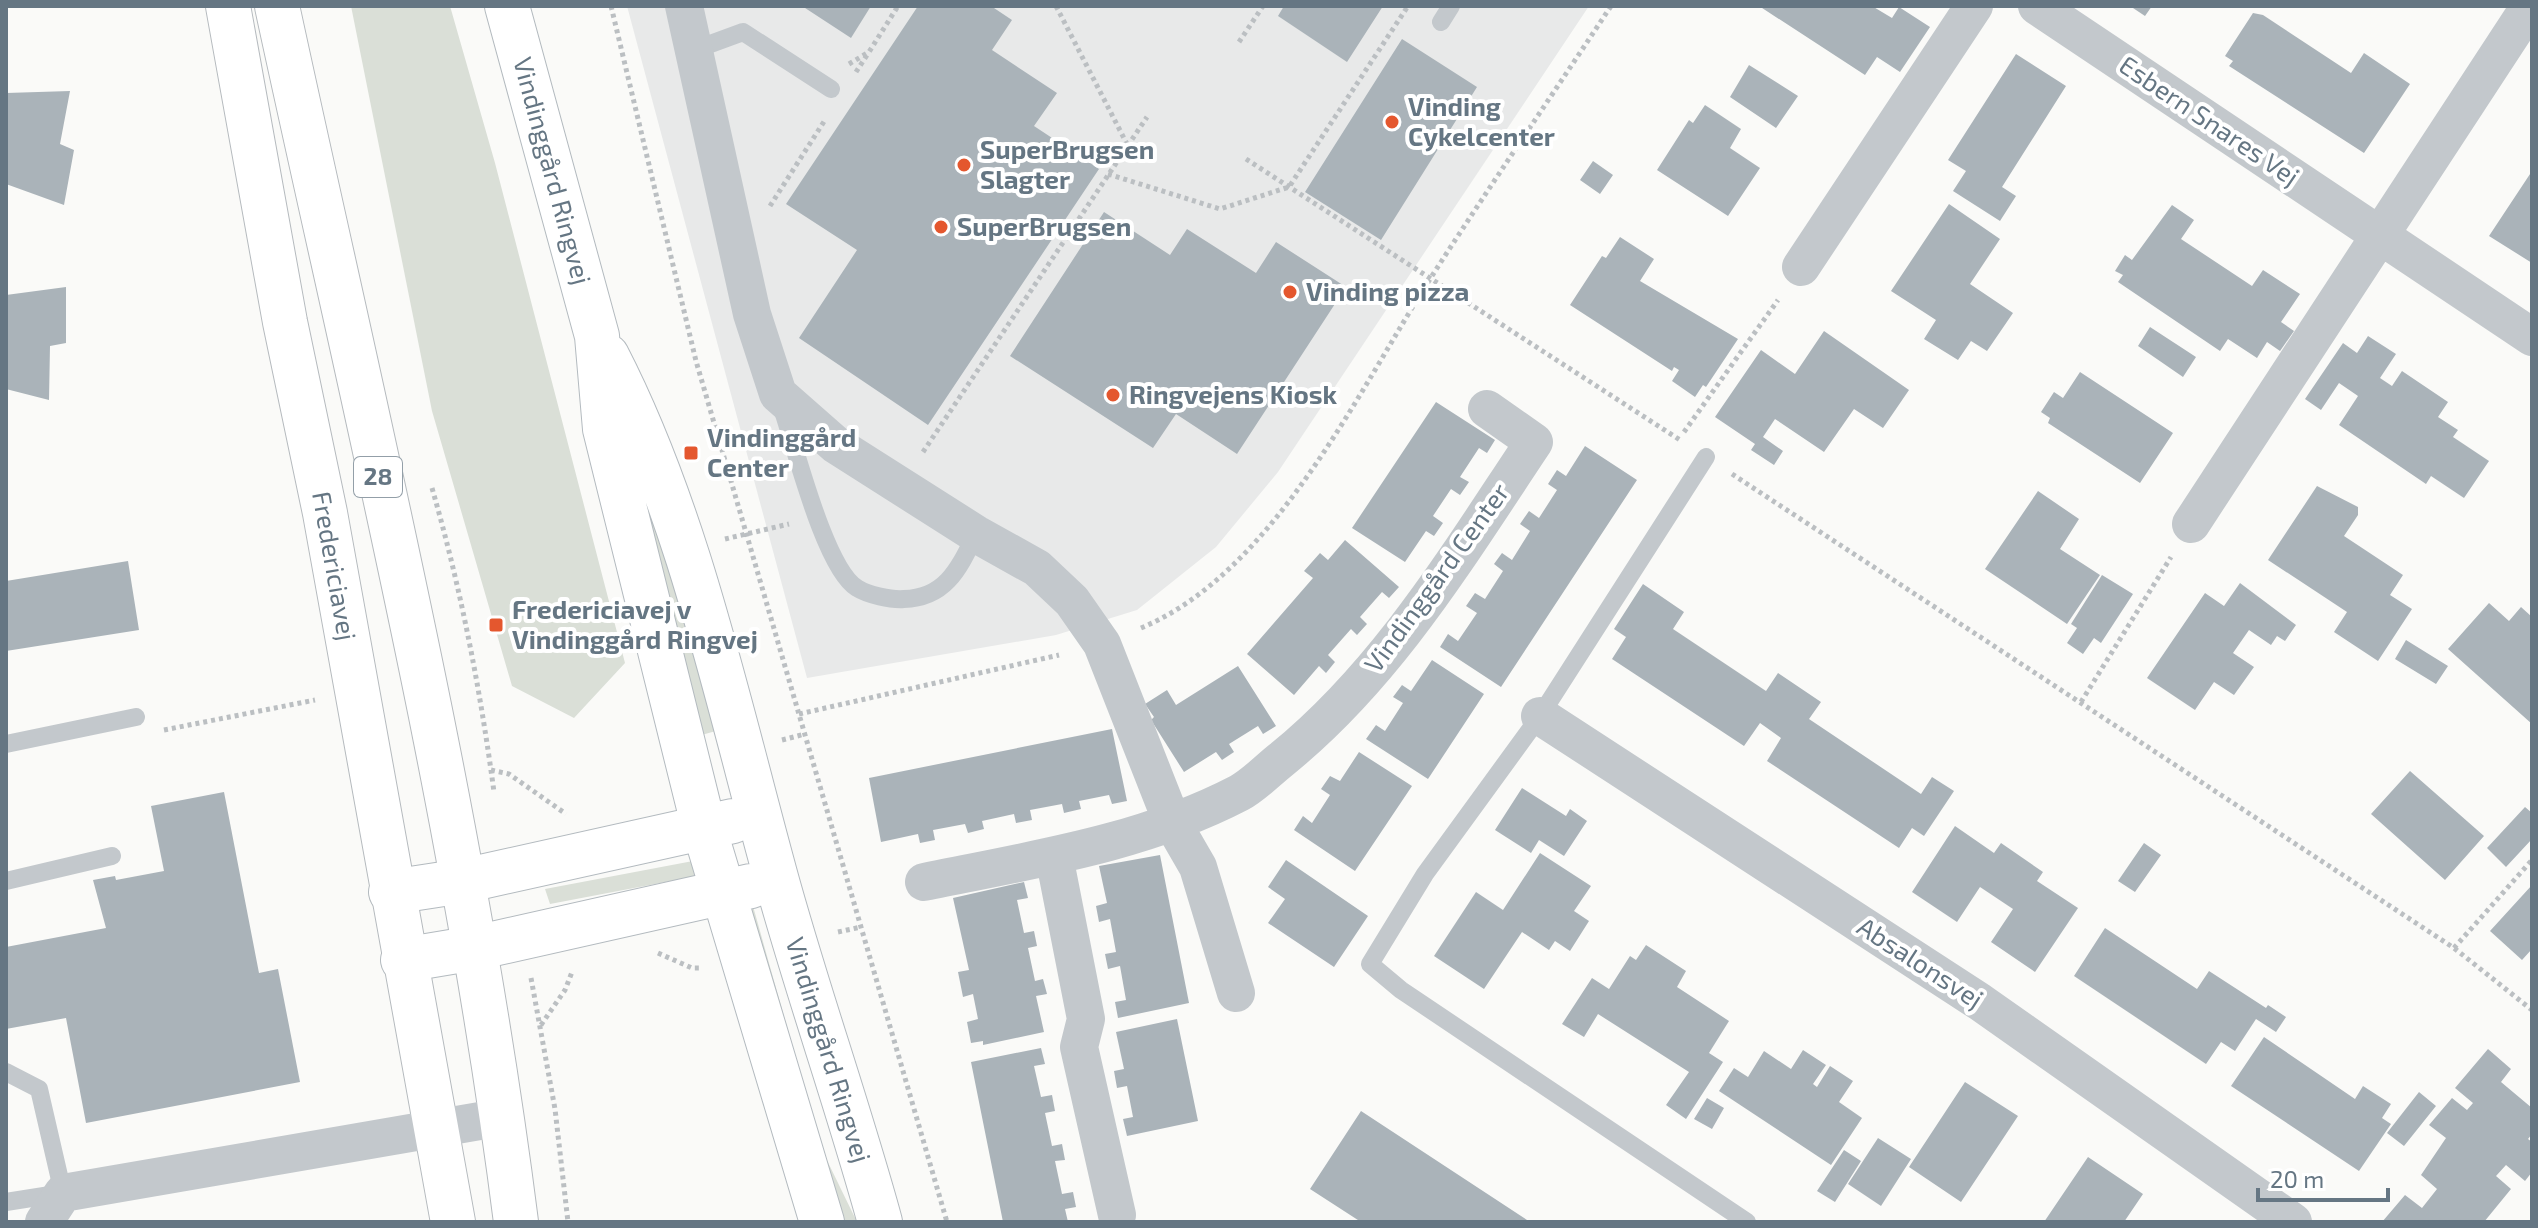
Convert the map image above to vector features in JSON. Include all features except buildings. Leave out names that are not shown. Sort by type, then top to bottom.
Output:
[{"type":"street","name":"Fredericiavej","points":[[228,6],[285,322],[325,513],[403,960],[453,1222]]},
{"type":"street","name":"28","points":[[277,6],[463,881],[503,1117],[516,1222]]},
{"type":"street","name":"Vindinggård Ringvej","points":[[507,6],[597,336],[605,429],[704,828],[822,1222]]},
{"type":"street","points":[[684,6],[752,314],[778,394],[836,445],[976,534],[1037,568],[1072,601],[1102,644],[1172,822],[1198,867],[1236,993]]},
{"type":"street","points":[[1801,267],[1974,6]]},
{"type":"street","name":"Esbern Snares Vej","points":[[2037,6],[2532,337]]},
{"type":"street","points":[[2191,524],[2530,6]]},
{"type":"street","name":"Vindinggård Ringvej","points":[[597,336],[639,417],[701,603],[776,878],[880,1222]]},
{"type":"street","name":"Vindinggård Center","points":[[924,882],[1100,846],[1172,822],[1241,792],[1308,738],[1371,673],[1434,591],[1534,442],[1487,409]]},
{"type":"street","name":"Absalonsvej","points":[[1540,716],[1980,1002],[2293,1222]]},
{"type":"street","points":[[391,892],[463,881],[759,815]]},
{"type":"street","points":[[1054,856],[1086,1019],[1079,1047],[1117,1215]]},
{"type":"street","points":[[403,960],[475,948],[723,894],[776,878]]},
{"type":"street","points":[[54,1208],[437,1127],[503,1117]]},
{"type":"lane","points":[[694,50],[743,32],[831,89]]},
{"type":"lane","points":[[778,394],[828,549],[855,588],[896,600],[927,599],[958,571],[976,534]]},
{"type":"lane","points":[[1706,457],[1540,716],[1425,874],[1370,964],[1401,990],[1747,1222]]},
{"type":"lane","points":[[6,744],[136,717]]},
{"type":"lane","points":[[6,881],[112,856]]},
{"type":"lane","points":[[6,1072],[39,1089],[54,1208],[6,1202]]},
{"type":"path","points":[[611,6],[696,361],[947,1222]]},
{"type":"path","points":[[851,79],[898,6]]},
{"type":"path","points":[[1056,6],[1128,146]]},
{"type":"path","points":[[1253,6],[1257,14]]},
{"type":"path","points":[[1239,42],[1263,6]]},
{"type":"path","points":[[1108,174],[1220,209],[1289,187],[1408,6]]},
{"type":"path","points":[[799,714],[1102,644],[1151,624],[1231,570],[1300,488],[1430,279],[1611,6]]},
{"type":"path","points":[[831,89],[852,59],[869,52]]},
{"type":"path","points":[[900,486],[1147,117]]},
{"type":"path","points":[[739,253],[825,119]]},
{"type":"path","points":[[1246,159],[2454,948],[2532,1010]]},
{"type":"path","points":[[1679,439],[1801,267]]},
{"type":"path","points":[[719,540],[817,517]]},
{"type":"path","points":[[2081,702],[2191,524]]},
{"type":"path","points":[[136,717],[156,731],[324,698]]},
{"type":"path","points":[[491,770],[509,774],[569,816]]},
{"type":"path","points":[[2454,948],[2532,860]]},
{"type":"path","points":[[540,1025],[565,990],[577,961]]},
{"type":"shaded area","points":[[351,6],[450,6],[495,163],[625,663],[574,718],[512,686],[432,411]]},
{"type":"shaded area","name":"Vindinggård Center","points":[[627,6],[1589,6],[1278,472],[1216,547],[1137,610],[1056,635],[807,678]]},
{"type":"shaded area","points":[[622,425],[723,729],[698,736]]},
{"type":"shaded area","points":[[693,861],[697,876],[550,904],[545,889]]},
{"type":"shaded area","points":[[746,897],[751,899],[821,1148],[857,1222],[833,1222]]},
{"type":"place","name":"Vinding Cykelcenter","points":[[1392,122]]},
{"type":"place","name":"SuperBrugsen Slagter","points":[[964,165]]},
{"type":"place","name":"SuperBrugsen","points":[[941,227]]},
{"type":"place","name":"Vinding pizza","points":[[1290,292]]},
{"type":"place","name":"Ringvejens Kiosk","points":[[1113,395]]},
{"type":"place","name":"Vindinggård Center","points":[[691,453]]},
{"type":"place","name":"Fredericiavej v Vindinggård Ringvej","points":[[496,625]]}]
